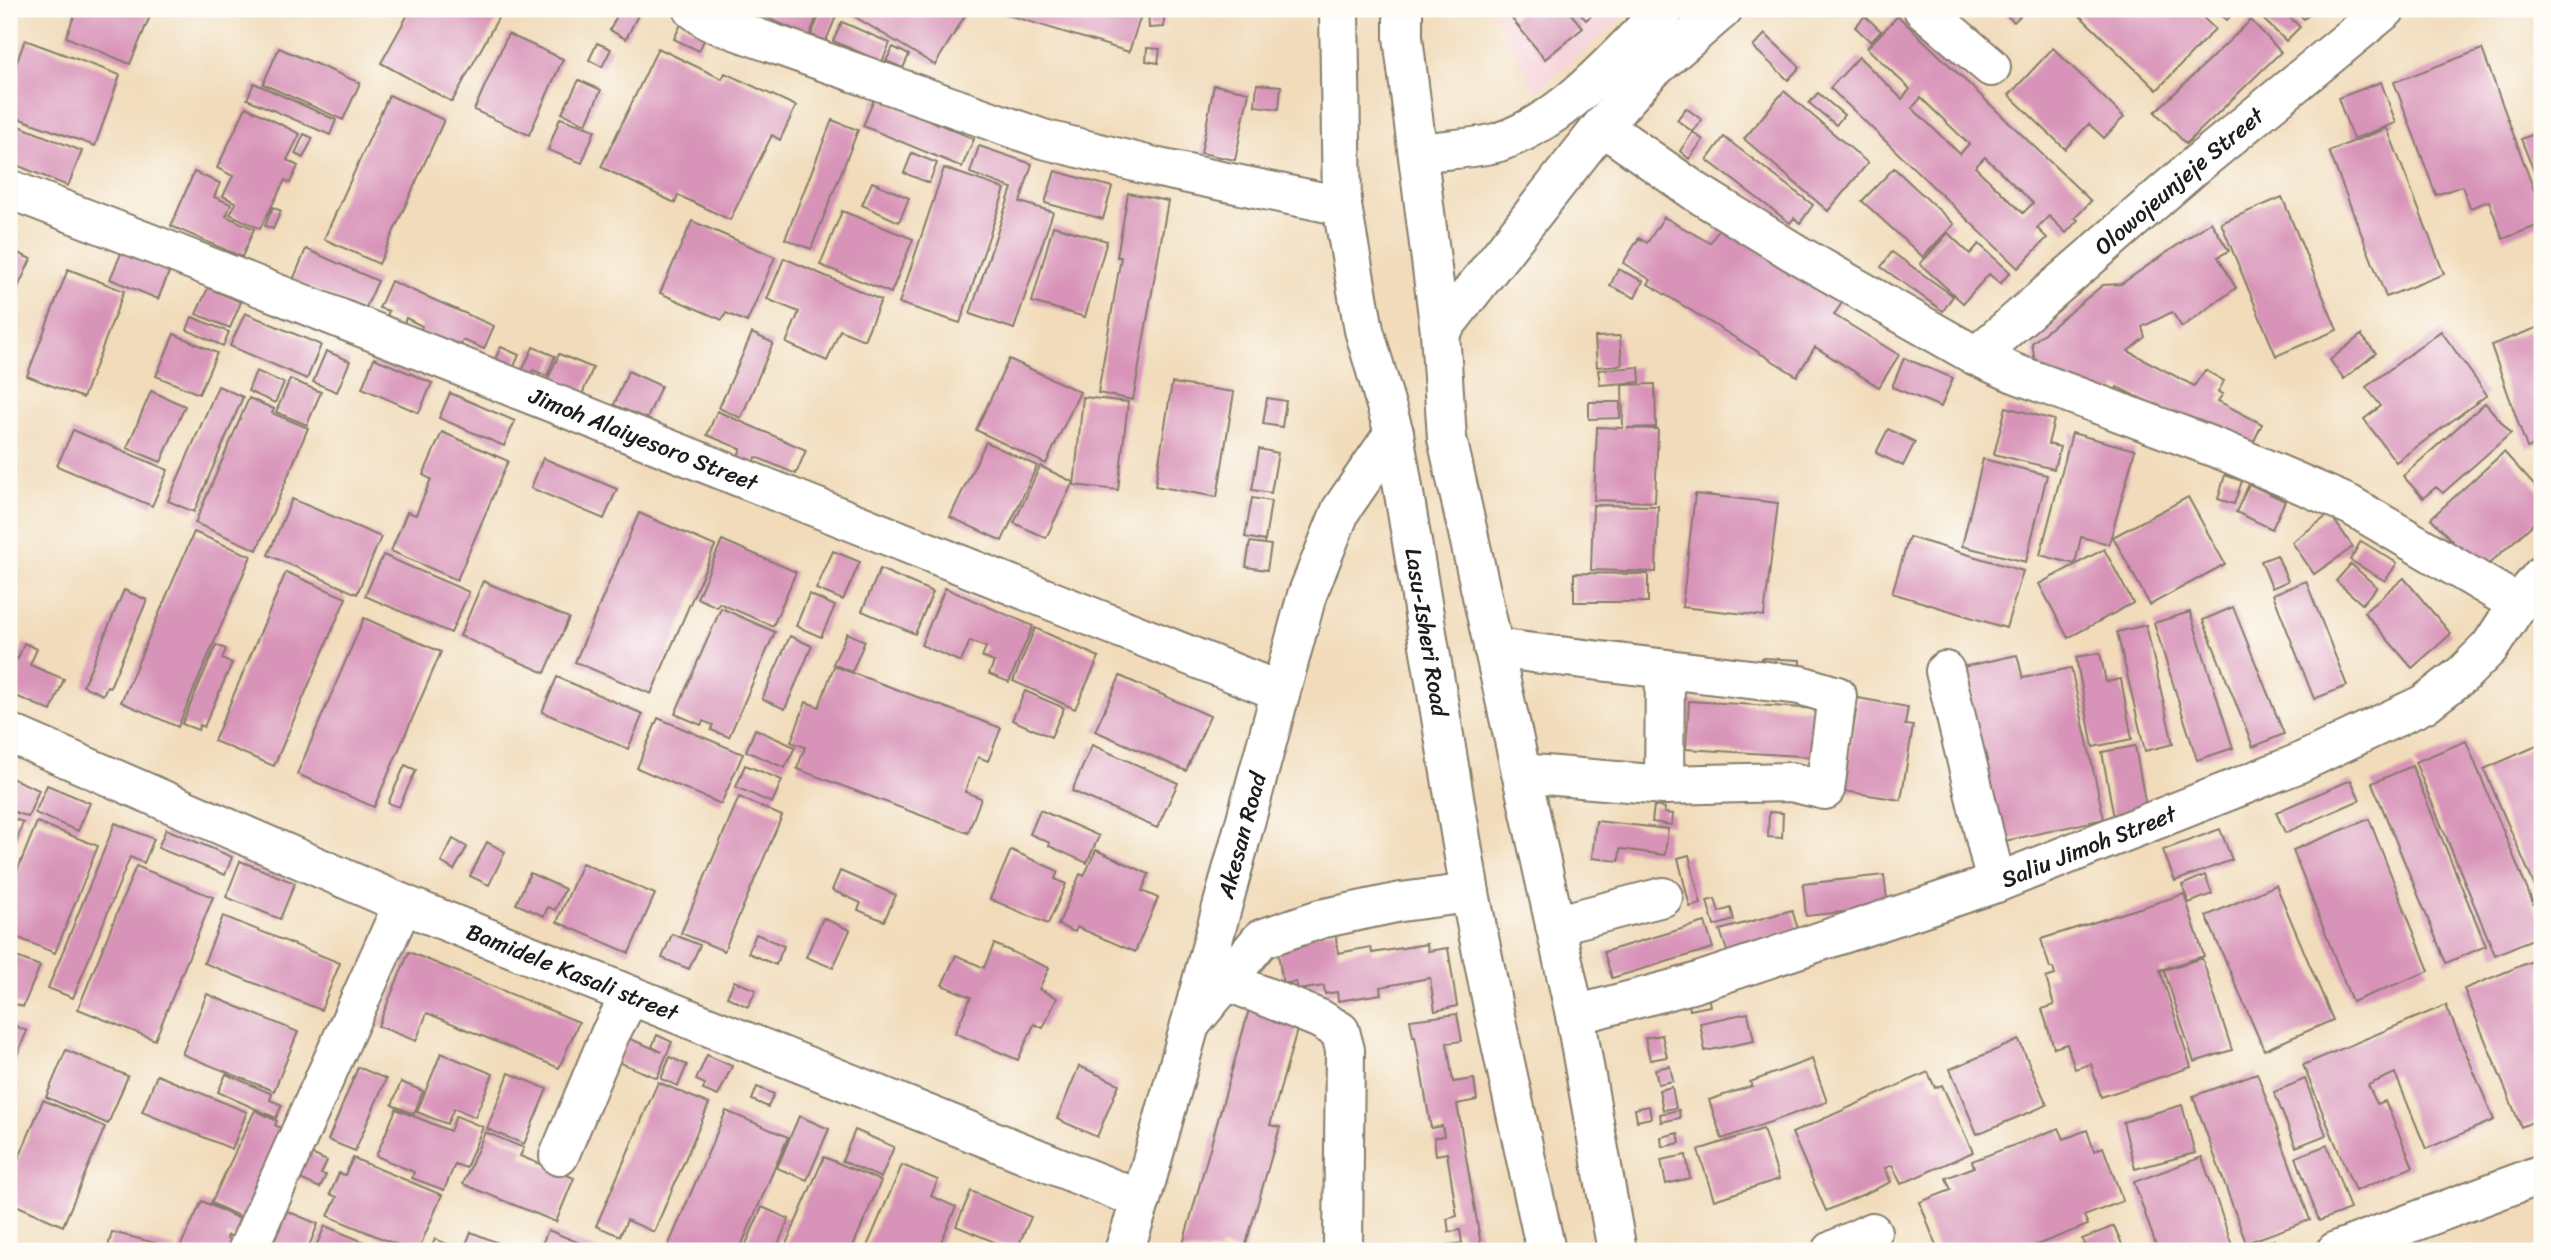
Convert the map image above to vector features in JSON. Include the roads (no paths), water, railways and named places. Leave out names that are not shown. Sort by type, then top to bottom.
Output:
[{"type":"street","points":[[693,9],[709,21],[1043,139],[1159,168],[1342,206]]},
{"type":"street","name":"Lasu-Isheri Road","points":[[1339,9],[1342,206],[1364,330],[1394,433],[1471,893],[1546,1251]]},
{"type":"street","points":[[1403,9],[1403,37],[1440,331],[1447,439],[1575,1015],[1617,1251]]},
{"type":"street","points":[[1419,153],[1497,142],[1541,122],[1580,92],[1665,9]]},
{"type":"street","points":[[1440,331],[1602,126],[1650,72],[1723,9]]},
{"type":"street","points":[[1923,9],[1992,67]]},
{"type":"street","name":"Olowojeunjeje Street","points":[[1976,356],[2196,165],[2386,9]]},
{"type":"street","points":[[1602,126],[1696,191],[1762,232],[1976,356],[2224,452],[2350,505],[2518,604]]},
{"type":"street","name":"Jimoh Alaiyesoro Street","points":[[9,189],[1279,691]]},
{"type":"street","name":"Akesan Road","points":[[1124,1251],[1190,1025],[1307,595],[1341,510],[1394,433]]},
{"type":"street","name":"Saliu Jimoh Street","points":[[1575,1015],[1692,984],[1996,883],[2297,764],[2424,704],[2463,674],[2490,647],[2518,604],[2542,575]]},
{"type":"street","points":[[1493,648],[1800,685],[1838,696],[1825,790],[1791,782],[1664,785],[1521,774]]},
{"type":"street","points":[[1664,785],[1665,669]]},
{"type":"street","points":[[1945,671],[1996,883]]},
{"type":"street","name":"Bamidele Kasali street","points":[[9,733],[403,904],[1141,1200]]},
{"type":"street","points":[[1190,1025],[1261,939],[1320,919],[1401,902],[1471,893]]},
{"type":"street","points":[[1555,925],[1663,897]]},
{"type":"street","points":[[247,1251],[403,904]]},
{"type":"street","points":[[1227,981],[1320,1019],[1339,1031],[1345,1050],[1343,1247]]},
{"type":"street","points":[[559,1156],[610,1034],[630,996]]},
{"type":"street","points":[[2336,1251],[2542,1174]]},
{"type":"street","points":[[1832,1251],[1872,1232]]}]
